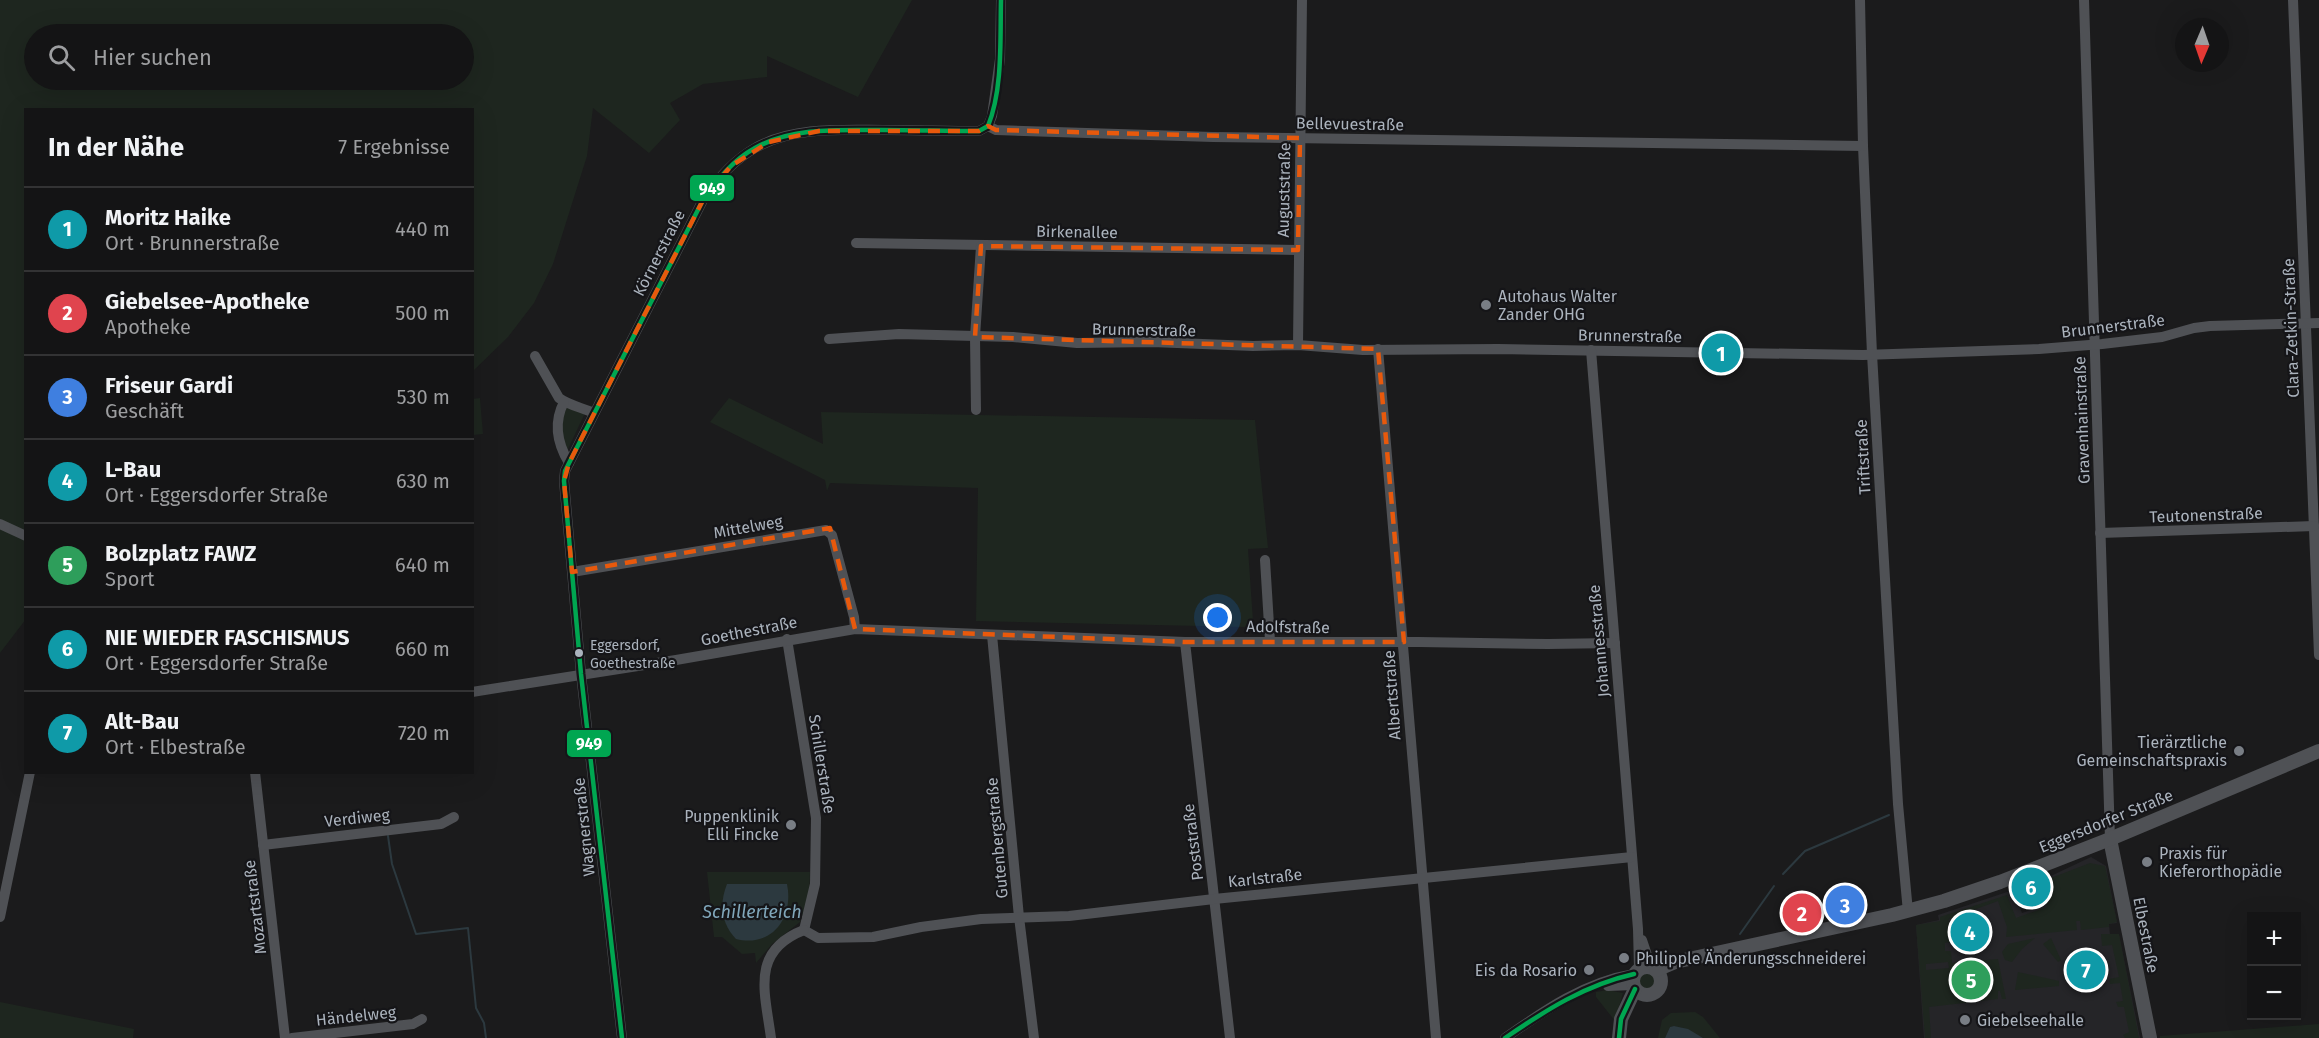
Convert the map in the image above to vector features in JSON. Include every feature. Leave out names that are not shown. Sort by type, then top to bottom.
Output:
[{"type":"street","points":[[988,126],[992,116],[1000,59],[1001,0]]},
{"type":"street","name":"Auguststraße","points":[[1298,345],[1302,0]]},
{"type":"street","name":"Triftstraße","points":[[1860,0],[1863,146],[1872,354],[1898,804],[1908,912]]},
{"type":"street","name":"Gravenhainstraße","points":[[2084,0],[2110,839]]},
{"type":"street","name":"Clara-Zetkin-Straße","points":[[2293,0],[2319,655]]},
{"type":"street","name":"Bellevuestraße","points":[[839,130],[979,131],[988,126],[996,130],[1300,138],[1863,146]]},
{"type":"street","name":"Körnerstraße","points":[[569,463],[703,200],[714,184],[742,157],[770,142],[802,133],[839,130]]},
{"type":"street","name":"Birkenallee","points":[[856,243],[1298,250]]},
{"type":"street","points":[[976,410],[975,337],[981,246]]},
{"type":"street","name":"Brunnerstraße","points":[[829,339],[899,334],[1013,337],[1077,343],[1152,342],[1378,349],[1872,354],[2095,345],[2162,337],[2210,326],[2319,323]]},
{"type":"street","name":"Albertstraße","points":[[1378,349],[1436,1038]]},
{"type":"street","name":"Johannesstraße","points":[[1591,350],[1642,978]]},
{"type":"street","points":[[535,356],[553,388],[564,402],[577,405],[594,414]]},
{"type":"street","points":[[564,402],[558,413],[557,434],[569,463]]},
{"type":"street","name":"Wagnerstraße","points":[[569,463],[564,481],[581,674],[622,1038]]},
{"type":"street","points":[[0,524],[24,535]]},
{"type":"street","name":"Teutonenstraße","points":[[2100,533],[2314,526]]},
{"type":"street","name":"Mittelweg","points":[[572,572],[826,530],[832,535],[854,617],[854,629]]},
{"type":"street","points":[[1265,560],[1270,641]]},
{"type":"street","name":"Adolfstraße","points":[[854,629],[1185,642],[1404,642],[1548,645],[1615,643]]},
{"type":"street","name":"Goethestraße","points":[[474,692],[854,629]]},
{"type":"street","name":"Gutenbergstraße","points":[[992,635],[1019,917],[1034,1038]]},
{"type":"street","name":"Schillerstraße","points":[[787,639],[816,818],[815,884],[804,930]]},
{"type":"street","name":"Poststraße","points":[[1185,642],[1230,1038]]},
{"type":"street","name":"Eggersdorfer Straße","points":[[1642,978],[1675,962],[1908,912],[2000,882],[2110,839],[2319,751]]},
{"type":"street","points":[[0,917],[30,774]]},
{"type":"street","name":"Mozartstraße","points":[[255,774],[285,1038]]},
{"type":"street","name":"Verdiweg","points":[[263,845],[441,824],[454,817]]},
{"type":"street","name":"Elbestraße","points":[[2110,839],[2150,1038]]},
{"type":"street","name":"Karlstraße","points":[[804,930],[819,938],[873,937],[981,919],[1069,916],[1214,898],[1632,857]]},
{"type":"street","points":[[771,1038],[764,982],[766,964],[777,946],[804,930]]},
{"type":"street","name":"Eggersdorfer Straße","points":[[1642,978],[1660,974],[1661,983],[1670,973],[1692,960]]},
{"type":"street","points":[[1506,1038],[1550,1006],[1576,993],[1609,980],[1642,978]]},
{"type":"street","points":[[1619,1037],[1621,1019],[1642,978]]},
{"type":"street","name":"Händelweg","points":[[292,1038],[414,1024],[422,1019]]},
{"type":"highlighted area","points":[[988,126],[996,130],[1300,138],[1298,250],[981,246],[975,337],[1378,349],[1404,642],[1185,642],[855,629],[830,528],[572,572],[564,481],[569,463],[703,200],[731,166],[769,142],[819,131],[979,131]]},
{"type":"shaded area","points":[[0,0],[912,0],[858,97],[767,56],[767,77],[703,84],[670,103],[680,120],[649,153],[593,108],[587,156],[553,264],[534,303],[508,337],[474,370],[474,108],[24,108],[24,622],[0,653]]},
{"type":"shaded area","points":[[480,398],[483,434],[474,435],[474,399]]},
{"type":"shaded area","points":[[729,398],[823,444],[821,412],[1255,420],[1268,548],[1248,549],[1253,621],[1247,627],[976,621],[978,488],[830,483],[827,491],[825,480],[710,422]]},
{"type":"shaded area","points":[[567,407],[585,413],[568,449],[563,446],[560,422]]},
{"type":"shaded area","points":[[2091,857],[2106,866],[2117,923],[2109,924],[2110,935],[2119,935],[2140,1038],[1924,1038],[1916,925],[1939,920],[1938,915],[2013,890],[2022,913],[2045,905],[2038,882]]},
{"type":"shaded area","points":[[2090,863],[2105,866],[2117,922],[2109,924],[2109,927],[2081,930],[2080,921],[2076,921],[2077,930],[2006,937],[2007,927],[1998,901],[1949,919],[1951,942],[1945,943],[1945,951],[1951,951],[1952,963],[1998,959],[2006,999],[2002,999],[1998,991],[1998,999],[1929,1007],[1931,1038],[1925,1038],[1916,925],[1940,921],[1940,917],[2007,895],[2016,918],[2047,907],[2038,883]],"holes":[[[1948,962],[1949,968],[1926,970],[1926,964]]]},
{"type":"shaded area","points":[[707,872],[810,872],[809,897],[800,922],[772,944],[756,963],[755,953],[742,954],[722,937],[714,937]]},
{"type":"shaded area","points":[[2101,934],[2119,934],[2139,1038],[2125,1038],[2123,1035],[2129,1032],[2124,1007],[2118,1007],[2116,1002],[2123,1001],[2120,983],[2110,984],[2109,979],[2119,977],[2112,945],[2102,946]]},
{"type":"shaded area","points":[[2035,938],[2012,962],[2005,960],[2002,952],[2008,944]]},
{"type":"shaded area","points":[[2051,938],[2061,960],[2058,962],[2043,944]]},
{"type":"shaded area","points":[[2018,972],[2059,981],[2059,986],[2015,990]]},
{"type":"shaded area","points":[[1644,973],[1650,973],[1655,981],[1653,987],[1644,989],[1639,984],[1639,978]]},
{"type":"shaded area","points":[[1607,990],[1623,993],[1615,1021],[1596,997],[1596,992]]},
{"type":"shaded area","points":[[0,1002],[134,1029],[133,1038],[0,1038]]},
{"type":"shaded area","points":[[1695,1012],[1703,1017],[1720,1038],[1700,1037],[1675,1026],[1670,1027],[1665,1038],[1658,1038],[1662,1020],[1671,1013]]},
{"type":"shaded area","points":[[2319,1024],[2319,1038],[2160,1038],[2160,1036]]},
{"type":"water","name":"Schillerteich","points":[[727,884],[787,884],[787,908],[778,927],[760,939],[749,941],[736,939],[724,920],[722,906]]},
{"type":"water","points":[[1670,1027],[1688,1029],[1703,1038],[1665,1038]]},
{"type":"waterway","points":[[1783,874],[1805,851],[1889,815]]},
{"type":"waterway","points":[[388,836],[392,864],[416,934],[468,928],[476,1008],[484,1023],[486,1038]]},
{"type":"waterway","points":[[1740,934],[1774,886]]},
{"type":"transit line","name":"949","points":[[988,126],[993,112],[998,80],[1001,0]]},
{"type":"transit line","name":"949","points":[[622,1038],[581,674],[565,471],[703,200],[740,158],[770,141],[801,133],[849,130],[979,131],[988,126]]},
{"type":"transit line","name":"949","points":[[1505,1038],[1551,1008],[1582,992],[1634,974]]},
{"type":"transit line","name":"949","points":[[1619,1038],[1621,1019],[1635,989]]},
{"type":"place","name":"Autohaus Walter Zander OHG","points":[[1486,305]]},
{"type":"place","name":"Moritz Haike","points":[[1721,353]]},
{"type":"place","name":"Eggersdorf, Goethestraße","points":[[579,653]]},
{"type":"place","name":"Tierärztliche Gemeinschaftspraxis","points":[[2239,751]]},
{"type":"place","name":"Puppenklinik Elli Fincke","points":[[791,825]]},
{"type":"place","name":"Praxis für Kieferorthopädie","points":[[2147,862]]},
{"type":"place","name":"NIE WIEDER FASCHISMUS","points":[[2031,887]]},
{"type":"place","name":"Friseur Gardi","points":[[1845,905]]},
{"type":"place","name":"Giebelsee-Apotheke","points":[[1802,913]]},
{"type":"place","name":"L-Bau","points":[[1970,932]]},
{"type":"place","name":"Philipple Änderungsschneiderei","points":[[1624,958]]},
{"type":"place","name":"Eis da Rosario","points":[[1589,970]]},
{"type":"place","name":"Alt-Bau","points":[[2086,970]]},
{"type":"place","name":"Bolzplatz FAWZ","points":[[1971,980]]},
{"type":"place","name":"Giebelseehalle","points":[[1965,1020]]}]
